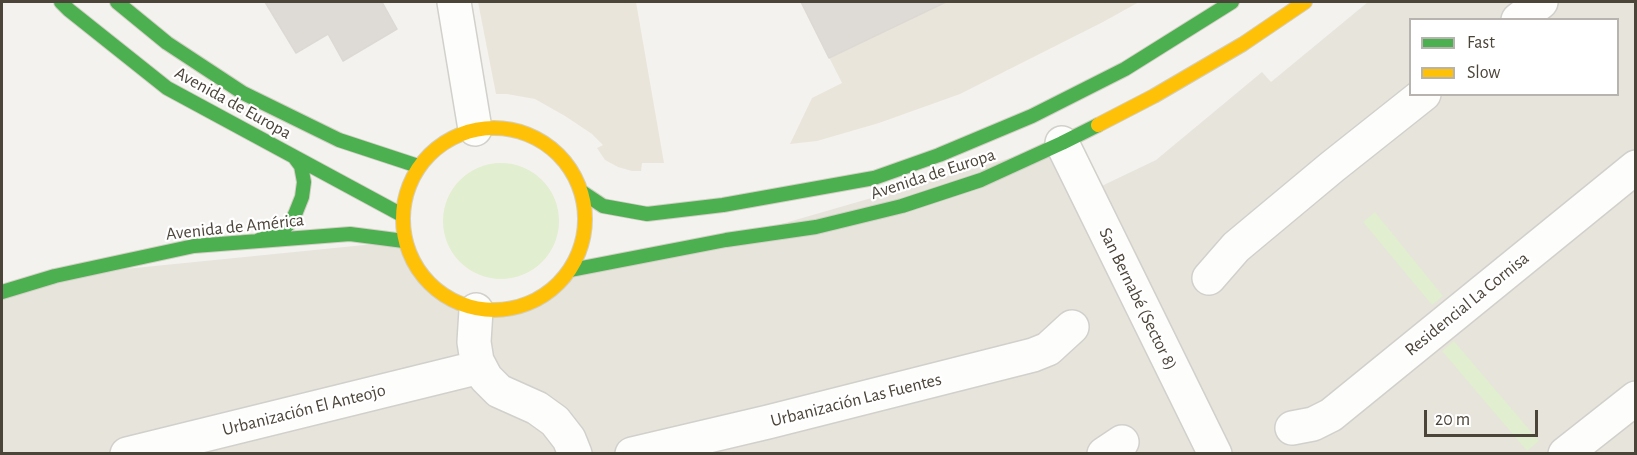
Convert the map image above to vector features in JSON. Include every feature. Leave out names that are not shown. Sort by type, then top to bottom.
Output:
[{"type":"street","name":"Avenida de Europa","points":[[61,2],[167,88],[402,215]]},
{"type":"street","name":"Avenida de Europa","points":[[117,2],[167,43],[243,93],[339,140],[418,166]]},
{"type":"street","points":[[454,2],[475,129]]},
{"type":"street","name":"Avenida de Europa","points":[[582,192],[603,206],[647,214],[723,205],[874,178],[939,155],[1032,116],[1125,69],[1232,2]]},
{"type":"street","name":"Avenida de Europa","points":[[571,270],[726,240],[816,227],[902,206],[981,180],[1062,143],[1154,96],[1243,44],[1305,2]]},
{"type":"street","points":[[1521,18],[1541,2]]},
{"type":"street","points":[[1209,278],[1236,247],[1421,96]]},
{"type":"street","points":[[502,128],[528,135],[552,148],[570,168],[582,192],[586,219],[582,245],[571,270],[553,290],[530,304],[503,311],[476,310],[452,301],[430,286],[414,265],[404,241],[402,215],[406,189],[418,166],[434,149],[453,137],[475,129],[502,128]]},
{"type":"street","name":"San Bernabé (Sector 8)","points":[[1062,143],[1215,453]]},
{"type":"street","points":[[255,242],[283,229],[297,212],[304,182],[301,166],[294,158]]},
{"type":"street","name":"Residencial La Cornisa","points":[[1292,428],[1313,424],[1331,415],[1635,167]]},
{"type":"street","name":"Avenida de América","points":[[2,292],[56,276],[183,249],[350,234],[404,241]]},
{"type":"street","points":[[476,310],[474,342],[480,367],[486,378],[500,392],[537,408],[555,422],[569,439],[575,453]]},
{"type":"street","name":"Urbanización Las Fuentes","points":[[632,453],[768,422],[1033,355],[1048,349],[1072,327]]},
{"type":"street","name":"Urbanización El Anteojo","points":[[128,453],[480,367]]},
{"type":"street","points":[[1565,453],[1635,398]]},
{"type":"shaded area","points":[[478,2],[636,2],[664,163],[642,163],[641,171],[618,167],[605,160],[597,148],[603,145],[592,134],[565,116],[535,99],[496,94]]},
{"type":"shaded area","points":[[801,2],[1139,2],[960,94],[879,123],[817,141],[790,144],[812,98],[842,83]]},
{"type":"shaded area","points":[[1368,2],[1635,2],[1635,453],[2,453],[2,292],[55,276],[404,241],[414,265],[430,286],[451,301],[476,310],[503,311],[530,304],[553,290],[571,270],[726,240],[1062,143],[1087,193],[1156,160],[1262,72],[1271,82]]},
{"type":"green space","points":[[501,163],[523,168],[542,180],[554,199],[559,221],[554,243],[542,262],[523,274],[501,279],[479,274],[460,262],[448,243],[443,221],[448,199],[460,180],[479,168]]},
{"type":"green space","points":[[1375,212],[1443,296],[1432,305],[1363,222]]},
{"type":"green space","points":[[1454,341],[1539,441],[1527,451],[1442,351]]},
{"type":"building","points":[[265,2],[382,2],[397,29],[343,61],[328,34],[296,53]]},
{"type":"building","points":[[801,2],[946,2],[829,58]]},
{"type":"traffic: fast","points":[[61,2],[167,88],[402,215]]},
{"type":"traffic: fast","points":[[117,2],[167,43],[243,93],[339,140],[418,166]]},
{"type":"traffic: fast","points":[[582,192],[603,206],[647,214],[723,205],[874,178],[939,155],[1032,116],[1125,69],[1232,2]]},
{"type":"traffic: fast","points":[[571,270],[726,240],[816,227],[902,206],[981,180],[1098,125]]},
{"type":"traffic: fast","points":[[259,240],[283,229],[292,221],[296,212],[302,197],[304,182],[301,166],[295,158]]},
{"type":"traffic: fast","points":[[2,292],[55,276],[194,246],[350,234],[404,241]]},
{"type":"traffic: slow","points":[[1098,125],[1154,96],[1243,44],[1305,2]]},
{"type":"traffic: slow","points":[[494,128],[512,129],[529,135],[545,143],[559,154],[570,168],[578,184],[584,201],[585,219],[584,237],[578,254],[570,270],[559,284],[545,295],[529,303],[512,309],[494,310],[476,309],[459,303],[443,295],[429,284],[418,270],[410,254],[404,237],[403,219],[404,201],[410,184],[418,168],[429,154],[443,143],[459,135],[476,129],[494,128]]}]
